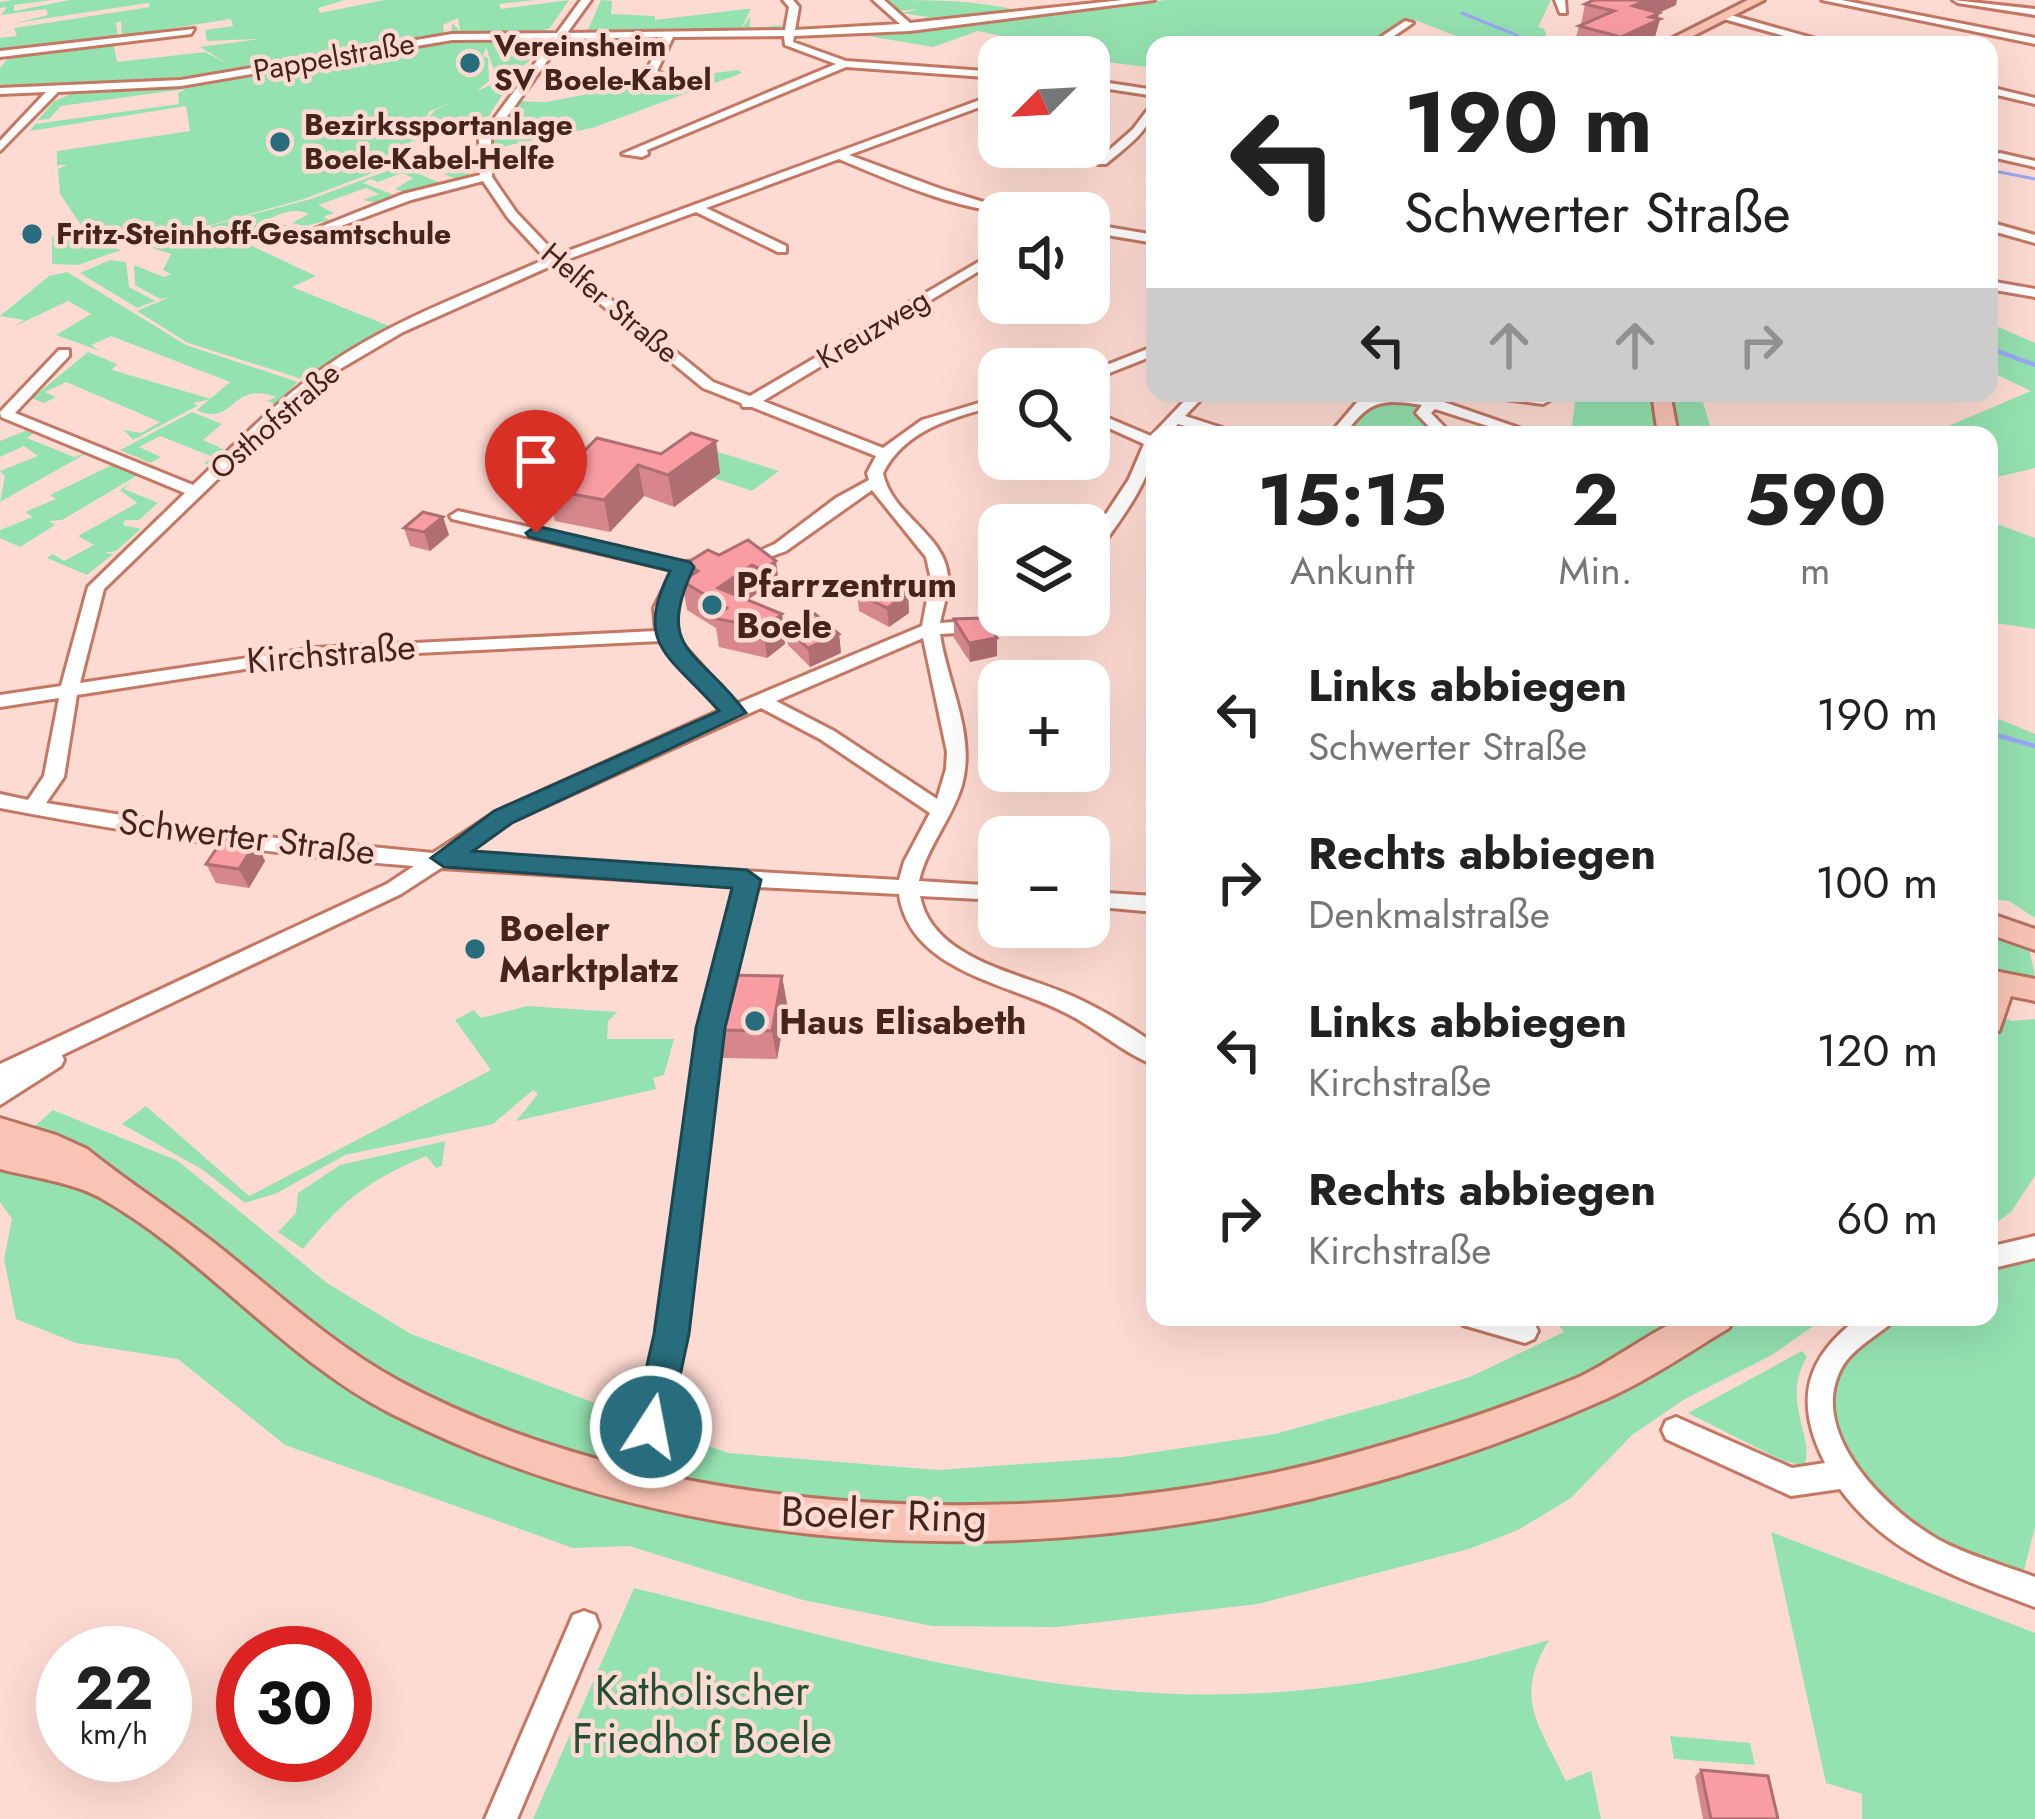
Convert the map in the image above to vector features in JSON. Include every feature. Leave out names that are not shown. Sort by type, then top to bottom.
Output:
[{"type":"main road","points":[[1705,36],[1759,0]]},
{"type":"main road","points":[[1689,36],[1779,0]]},
{"type":"main road","points":[[1998,921],[2035,940]]},
{"type":"main road","points":[[1998,984],[2035,990]]},
{"type":"main road","name":"Boeler Ring","points":[[0,1131],[69,1153],[104,1184],[196,1248],[307,1343],[405,1403],[489,1441],[641,1489],[806,1517],[940,1521],[1124,1515],[1309,1484],[1470,1437],[1598,1387],[1702,1326]]},
{"type":"main road","name":"Boeler Ring","points":[[0,1156],[104,1184]]},
{"type":"street","points":[[321,229],[407,197],[486,177],[485,140],[586,0]]},
{"type":"street","points":[[788,0],[794,7],[792,45],[845,64],[978,74]]},
{"type":"street","points":[[878,0],[910,28]]},
{"type":"street","name":"Pappelstraße","points":[[0,91],[53,92],[199,80],[424,40],[910,28],[1149,0]]},
{"type":"street","points":[[1827,0],[2035,45]]},
{"type":"street","points":[[1841,0],[1859,5]]},
{"type":"street","points":[[1958,0],[2035,12]]},
{"type":"street","points":[[1734,19],[1795,36]]},
{"type":"street","points":[[1387,36],[1408,22]]},
{"type":"street","points":[[0,54],[191,31]]},
{"type":"street","points":[[661,76],[651,72],[669,34]]},
{"type":"street","points":[[641,149],[845,64]]},
{"type":"street","points":[[2019,97],[2035,82]]},
{"type":"street","points":[[1110,86],[1146,92]]},
{"type":"street","points":[[0,148],[53,92]]},
{"type":"street","points":[[1998,92],[2035,100]]},
{"type":"street","name":"Osthofstraße","points":[[32,808],[54,777],[69,690],[96,587],[282,410],[356,351],[554,260],[978,104]]},
{"type":"street","points":[[1110,156],[1146,117]]},
{"type":"street","points":[[2000,156],[2035,164]]},
{"type":"street","points":[[844,157],[978,203]]},
{"type":"street","name":"Helfer Straße","points":[[486,177],[500,202],[554,260],[709,385],[885,454]]},
{"type":"street","points":[[697,208],[782,249]]},
{"type":"street","points":[[1998,225],[2035,223]]},
{"type":"street","points":[[1998,228],[2035,239]]},
{"type":"street","points":[[1110,232],[1146,238]]},
{"type":"street","name":"Kreuzweg","points":[[748,404],[978,267]]},
{"type":"street","points":[[1998,286],[2035,292]]},
{"type":"street","points":[[64,353],[6,414],[194,491]]},
{"type":"street","points":[[1110,368],[1146,354]]},
{"type":"street","points":[[1166,426],[1190,402]]},
{"type":"street","points":[[1345,426],[1368,402]]},
{"type":"street","points":[[1432,402],[1423,413],[1436,426]]},
{"type":"street","points":[[1443,402],[1466,418],[1497,426]]},
{"type":"street","points":[[458,516],[683,567],[766,556],[841,499],[875,483],[885,454],[939,419],[978,407]]},
{"type":"street","points":[[1174,418],[1204,426]]},
{"type":"street","points":[[1110,422],[1146,435]]},
{"type":"street","points":[[1110,521],[1146,458]]},
{"type":"street","points":[[875,483],[929,550],[940,573],[930,629],[956,769],[908,869],[917,922],[928,936],[992,973],[1065,1002],[1146,1051]]},
{"type":"street","points":[[683,567],[663,608],[665,635],[734,713]]},
{"type":"street","points":[[0,1074],[394,889],[503,817],[930,629],[978,627]]},
{"type":"street","name":"Kirchstraße","points":[[0,701],[316,652],[665,635]]},
{"type":"street","points":[[766,703],[826,735],[939,811]]},
{"type":"street","name":"Schwerter Straße","points":[[0,801],[200,835],[444,858],[978,892]]},
{"type":"street","points":[[651,1427],[671,1334],[711,1028],[747,880]]},
{"type":"street","points":[[1110,901],[1146,903]]},
{"type":"street","points":[[0,1096],[109,1024]]},
{"type":"street","points":[[1998,1256],[2035,1247]]},
{"type":"street","points":[[1506,1326],[1525,1331]]},
{"type":"street","points":[[1870,1326],[1832,1359],[1822,1384],[1826,1432],[1846,1474],[1872,1506],[1923,1547],[2035,1592]]},
{"type":"street","points":[[1676,1430],[1791,1482],[1819,1482],[1846,1474]]},
{"type":"street","points":[[501,1819],[584,1626]]},
{"type":"green space","points":[[52,0],[14,5],[14,11],[70,0],[345,0],[318,8],[320,13],[384,0],[535,0],[499,4],[501,9],[569,0],[550,28],[540,32],[451,35],[452,23],[460,31],[458,18],[443,25],[444,36],[183,80],[23,87],[0,86],[0,68],[12,54],[113,41],[117,62],[205,52],[230,65],[200,47],[259,39],[207,41],[205,30],[233,26],[231,19],[122,36],[121,21],[116,23],[118,37],[0,51],[0,38],[17,36],[14,28],[150,7],[148,3],[15,23],[48,15],[46,9],[1,15],[7,7],[0,8],[0,2]]},
{"type":"green space","points":[[601,0],[612,1],[611,14],[655,16],[655,20],[751,9],[740,31],[750,17],[750,28],[785,25],[765,32],[587,32]]},
{"type":"green space","points":[[886,0],[975,3],[1027,13],[916,23],[912,21],[929,17],[901,13],[920,9],[898,11]]},
{"type":"green space","points":[[1166,0],[1551,0],[1538,27],[1547,36],[1456,36],[1415,20],[1389,36],[1146,36],[1146,67],[1110,62],[1110,36],[1001,36],[978,31],[933,47],[856,34]]},
{"type":"green space","points":[[468,38],[544,43],[524,66],[503,73],[495,73],[486,47],[483,56],[488,58],[489,81],[473,94],[430,111],[396,164],[304,199],[159,239],[184,226],[139,245],[83,228],[60,194],[58,169],[67,165],[57,165],[57,151],[190,131],[186,106],[30,131],[35,124],[179,104],[178,93],[185,89],[61,106],[49,119],[38,120],[54,101],[74,93],[201,82]]},
{"type":"green space","points":[[517,73],[482,126],[452,127],[442,138],[435,134],[410,142],[426,129],[420,129],[435,110]]},
{"type":"green space","points":[[742,73],[592,128],[482,151],[510,101],[546,102],[640,84],[637,92],[695,78],[643,82]]},
{"type":"green space","points":[[433,154],[473,164],[475,172],[456,179],[444,174],[450,172],[449,163],[436,157],[403,167],[440,183],[406,193],[395,189],[413,178],[402,173],[378,182],[370,179],[363,183],[397,196],[377,203],[363,200],[379,194],[366,188],[318,205],[334,213],[323,217],[330,220],[305,226],[292,223],[309,214],[283,213],[269,220],[291,227],[250,245],[316,276],[292,287],[389,326],[302,379],[188,343],[137,311],[170,297],[160,299],[135,285],[134,265],[164,277],[171,274],[163,270],[171,254],[146,246],[188,232],[198,236],[194,230],[311,199]]},
{"type":"green space","points":[[74,232],[121,250],[78,265],[52,264],[52,236]]},
{"type":"green space","points":[[110,260],[126,262],[129,287],[155,301],[137,308],[80,273]]},
{"type":"green space","points":[[67,272],[186,345],[298,382],[275,404],[267,401],[276,397],[250,394],[209,414],[197,410],[230,382],[111,336],[91,345],[100,351],[56,335],[91,314],[68,301],[13,327],[24,320],[0,316],[49,276]]},
{"type":"green space","points":[[1998,327],[2035,343],[2035,468],[1998,477],[1998,426],[1948,426],[2031,391],[1998,375]]},
{"type":"green space","points":[[88,352],[117,364],[112,370],[211,399],[193,403],[197,406],[133,440],[124,430],[141,433],[160,422],[66,382],[45,392],[56,397],[44,403],[32,398]]},
{"type":"green space","points":[[1384,402],[1418,404],[1418,412],[1431,426],[1350,426],[1365,407]]},
{"type":"green space","points":[[1575,402],[1703,402],[1710,426],[1572,426]]},
{"type":"green space","points":[[192,412],[222,424],[203,440],[225,450],[209,465],[204,463],[213,457],[160,436],[139,447],[161,457],[150,463],[120,450]]},
{"type":"green space","points":[[35,432],[27,438],[74,457],[87,453],[0,502],[5,476],[0,471],[38,456],[24,446],[0,457],[0,441]]},
{"type":"green space","points":[[686,442],[779,471],[752,491],[652,457],[666,457]]},
{"type":"green space","points":[[114,464],[138,475],[62,520],[49,521],[55,525],[20,547],[0,538],[0,530],[33,517],[25,512],[56,499],[50,495]]},
{"type":"green space","points":[[131,482],[124,489],[158,503],[139,520],[125,520],[123,525],[141,529],[116,551],[103,553],[113,554],[87,575],[47,558],[53,554],[64,561],[94,545],[78,536],[137,503],[120,490]]},
{"type":"green space","points":[[1998,524],[2035,538],[2035,629],[1998,623]]},
{"type":"green space","points":[[1998,719],[2035,734],[2035,918],[2009,901],[1998,900]]},
{"type":"green space","points":[[1998,938],[2029,949],[2035,975],[2028,979],[1998,972]]},
{"type":"green space","points":[[527,1006],[617,1012],[608,1021],[607,1039],[674,1039],[664,1075],[653,1078],[656,1089],[516,1121],[538,1094],[533,1090],[493,1124],[345,1155],[277,1193],[245,1203],[203,1170],[122,1124],[146,1106],[249,1196],[491,1070],[455,1020],[474,1010],[481,1018]]},
{"type":"green space","points":[[1998,1015],[2012,1021],[2035,1019],[2035,1176],[2011,1212],[1998,1221]]},
{"type":"green space","points":[[53,1110],[178,1161],[327,1283],[411,1334],[728,1453],[938,1470],[1122,1457],[1275,1434],[1404,1398],[1472,1376],[1564,1332],[1560,1326],[1813,1326],[1772,1355],[1685,1399],[1632,1435],[1571,1498],[1518,1530],[1469,1549],[1258,1604],[1057,1627],[932,1626],[803,1600],[629,1546],[573,1548],[285,1445],[178,1359],[76,1343],[16,1319],[4,1259],[12,1219],[0,1202],[0,1157]]},
{"type":"green space","points":[[445,1141],[442,1166],[436,1168],[426,1156],[388,1174],[344,1204],[303,1249],[278,1232],[296,1213],[298,1193],[340,1165]]},
{"type":"green space","points":[[2035,1247],[2035,1527],[2020,1586],[1923,1547],[1825,1432],[1832,1359],[1870,1326],[1998,1326],[1998,1256]]},
{"type":"green space","points":[[1802,1351],[1807,1357],[1797,1404],[1806,1443],[1804,1466],[1781,1460],[1688,1413]]},
{"type":"green space","points":[[1771,1532],[2035,1633],[2035,1819],[1862,1819],[1862,1794],[1826,1783]]},
{"type":"green space","name":"Katholischer Friedhof Boele","points":[[634,1588],[1007,1676],[1159,1693],[1235,1694],[1355,1684],[1549,1640],[1533,1679],[1534,1711],[1566,1781],[1591,1771],[1601,1819],[533,1819]]},
{"type":"green space","points":[[1670,1736],[1750,1743],[1755,1765],[1674,1759]]},
{"type":"building","points":[[1647,0],[1633,6],[1659,13],[1650,17],[1660,19],[1617,36],[1579,26],[1614,11],[1585,4]]},
{"type":"building","points":[[691,433],[716,441],[668,475],[638,465],[604,500],[547,489],[597,438],[661,454]]},
{"type":"building","points":[[423,512],[443,517],[424,532],[404,528]]},
{"type":"building","points":[[748,540],[776,561],[763,570],[752,565],[718,588],[782,614],[763,628],[714,618],[727,608],[682,581],[698,571],[685,564],[708,550],[719,555]]},
{"type":"building","points":[[879,579],[908,594],[887,608],[857,593]]},
{"type":"building","points":[[815,614],[839,634],[808,648],[785,627]]},
{"type":"building","points":[[978,618],[978,636],[997,638],[969,643],[954,619]]},
{"type":"building","points":[[223,839],[256,842],[239,869],[206,864]]},
{"type":"building","points":[[727,975],[782,976],[772,1031],[717,1030]]},
{"type":"building","points":[[1701,1770],[1768,1776],[1778,1819],[1711,1819]]},
{"type":"waterway","points":[[1462,13],[1519,36]]},
{"type":"waterway","points":[[1998,172],[2035,179]]},
{"type":"waterway","points":[[1998,351],[2035,365]]},
{"type":"waterway","points":[[1998,736],[2035,746]]},
{"type":"place","name":"Vereinsheim SV Boele-Kabel","points":[[470,63]]},
{"type":"place","name":"Bezirkssportanlage Boele-Kabel-Helfe","points":[[280,142]]},
{"type":"place","name":"Fritz-Steinhoff-Gesamtschule","points":[[32,234]]},
{"type":"place","name":"Pfarrzentrum Boele","points":[[712,605]]},
{"type":"place","name":"Boeler Marktplatz","points":[[475,949]]},
{"type":"place","name":"Haus Elisabeth","points":[[755,1021]]},
{"type":"route","points":[[536,533],[683,567],[663,608],[665,635],[734,713],[503,817],[444,858],[747,880],[711,1028],[671,1334],[651,1427]]}]
